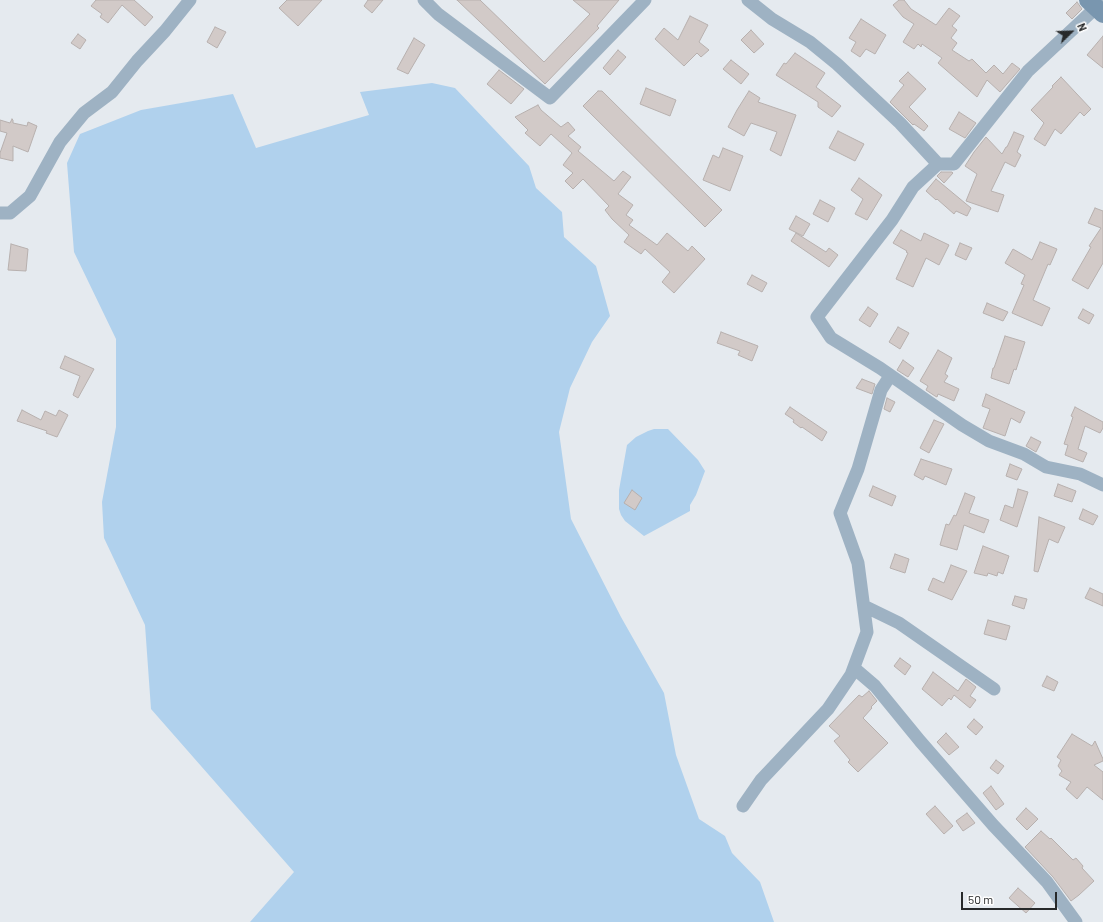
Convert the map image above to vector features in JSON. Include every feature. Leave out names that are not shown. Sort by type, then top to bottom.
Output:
[{"type":"street","points":[[0,213],[10,213],[30,196],[60,142],[84,113],[112,92],[190,0]]},
{"type":"street","points":[[424,0],[438,14],[550,98],[644,0]]},
{"type":"street","points":[[748,0],[772,19],[810,42],[837,64],[900,123],[938,164]]},
{"type":"street","points":[[1098,6],[1028,71],[954,164],[938,164],[913,187],[892,220],[817,317],[831,338],[962,425],[989,441],[1024,454],[1046,467],[1080,474],[1103,485]]},
{"type":"street","points":[[743,806],[761,780],[828,709],[851,675],[867,632],[858,563],[840,513],[858,469],[881,390],[890,376]]},
{"type":"street","points":[[864,606],[899,623],[994,689]]},
{"type":"street","points":[[854,668],[875,686],[987,819],[1047,882],[1076,922]]},
{"type":"shaded area","points":[[432,83],[455,88],[529,166],[536,188],[562,212],[564,237],[596,266],[610,316],[592,342],[570,388],[559,432],[571,519],[621,617],[664,693],[676,755],[699,819],[725,836],[732,853],[760,882],[774,922],[250,922],[294,872],[151,709],[145,625],[104,538],[102,502],[116,427],[116,339],[74,252],[67,163],[80,134],[141,110],[233,94],[256,148],[369,115],[360,92]]},
{"type":"shaded area","points":[[654,429],[668,429],[698,460],[705,471],[696,495],[690,505],[690,511],[644,536],[625,521],[621,515],[619,509],[619,490],[627,445],[636,437]]},
{"type":"building","points":[[96,0],[134,0],[153,17],[145,26],[122,5],[108,23],[100,17],[102,14],[91,6]]},
{"type":"building","points":[[287,0],[322,0],[298,26],[279,8]]},
{"type":"building","points":[[368,0],[383,0],[372,13],[364,6]]},
{"type":"building","points":[[457,0],[480,0],[544,62],[590,14],[573,0],[619,0],[597,26],[599,28],[545,84]]},
{"type":"building","points":[[899,0],[904,0],[911,9],[936,25],[949,8],[960,16],[952,26],[957,30],[951,38],[957,43],[952,50],[969,61],[972,59],[986,73],[994,65],[1003,74],[1012,63],[1020,69],[1000,92],[987,80],[977,97],[938,63],[942,58],[922,44],[921,47],[918,44],[914,49],[903,42],[914,24],[903,17],[893,5]]},
{"type":"building","points":[[1077,2],[1082,9],[1072,19],[1066,13]]},
{"type":"building","points":[[690,16],[708,25],[699,42],[709,50],[701,57],[697,53],[684,66],[655,39],[664,28],[678,40]]},
{"type":"building","points":[[861,19],[886,35],[875,54],[866,49],[860,57],[851,51],[856,42],[849,38]]},
{"type":"building","points":[[215,27],[226,32],[217,48],[207,42]]},
{"type":"building","points":[[751,30],[764,44],[754,53],[741,40]]},
{"type":"building","points":[[78,34],[86,40],[80,49],[71,43]]},
{"type":"building","points":[[1103,36],[1103,68],[1087,55]]},
{"type":"building","points":[[414,38],[425,45],[408,74],[397,69]]},
{"type":"building","points":[[618,50],[626,57],[610,75],[603,68]]},
{"type":"building","points":[[795,53],[825,73],[816,87],[841,106],[832,117],[818,107],[818,102],[776,75],[784,63],[786,64]]},
{"type":"building","points":[[731,60],[749,74],[741,84],[723,69]]},
{"type":"building","points":[[499,70],[524,89],[511,104],[487,84]]},
{"type":"building","points":[[908,72],[926,89],[909,107],[928,126],[924,131],[914,124],[913,125],[890,102],[904,85],[899,81]]},
{"type":"building","points":[[1061,77],[1091,109],[1084,116],[1080,112],[1061,134],[1055,129],[1045,146],[1034,139],[1044,123],[1031,110]]},
{"type":"building","points":[[646,88],[676,100],[670,116],[640,104]]},
{"type":"building","points":[[598,91],[602,91],[722,210],[705,227],[583,106]]},
{"type":"building","points":[[749,91],[760,98],[758,102],[796,115],[781,156],[770,150],[777,132],[751,123],[744,136],[728,127]]},
{"type":"building","points":[[538,105],[541,110],[561,127],[568,122],[575,130],[568,136],[581,147],[578,151],[614,181],[623,171],[631,177],[618,194],[633,205],[626,215],[633,220],[629,225],[657,245],[667,233],[688,251],[692,246],[705,259],[674,293],[662,282],[670,272],[645,249],[641,254],[624,242],[629,235],[612,219],[605,210],[609,206],[583,179],[573,189],[565,181],[573,173],[563,165],[572,153],[551,134],[540,146],[525,133],[528,130],[515,117]]},
{"type":"building","points":[[959,112],[976,123],[965,138],[949,129]]},
{"type":"building","points":[[12,119],[13,123],[27,126],[28,122],[37,126],[28,152],[13,146],[13,161],[0,158],[0,153],[7,133],[0,131],[0,120],[10,123]]},
{"type":"building","points":[[838,131],[864,144],[855,161],[829,148]]},
{"type":"building","points":[[1014,132],[1024,136],[1017,152],[1021,155],[1015,167],[1005,162],[991,191],[1004,195],[998,212],[966,201],[977,174],[965,166],[974,152],[986,137],[1002,154]]},
{"type":"building","points":[[723,148],[743,156],[730,191],[703,180],[713,155],[719,158]]},
{"type":"building","points":[[941,172],[953,173],[944,183],[937,176]]},
{"type":"building","points":[[859,178],[882,195],[867,220],[855,214],[863,199],[851,190]]},
{"type":"building","points":[[936,179],[971,208],[967,216],[956,211],[954,214],[926,191]]},
{"type":"building","points":[[820,200],[835,208],[828,222],[813,214]]},
{"type":"building","points":[[1095,208],[1103,211],[1103,263],[1088,289],[1072,280],[1091,247],[1089,246],[1101,228],[1088,223]]},
{"type":"building","points":[[796,216],[810,224],[803,236],[789,229]]},
{"type":"building","points":[[901,230],[921,241],[924,233],[949,245],[939,265],[926,258],[913,287],[896,279],[908,253],[893,243]]},
{"type":"building","points":[[796,233],[826,252],[829,248],[838,255],[829,267],[791,241]]},
{"type":"building","points":[[1040,242],[1057,249],[1050,265],[1048,264],[1033,300],[1050,308],[1042,326],[1012,313],[1024,285],[1021,284],[1025,275],[1005,263],[1013,249],[1032,260]]},
{"type":"building","points":[[960,243],[972,248],[966,260],[955,255]]},
{"type":"building","points":[[11,244],[28,249],[26,271],[8,270]]},
{"type":"building","points":[[752,275],[767,283],[762,292],[747,284]]},
{"type":"building","points":[[987,303],[1008,312],[1003,321],[983,313]]},
{"type":"building","points":[[868,307],[878,314],[870,327],[859,320]]},
{"type":"building","points":[[1083,309],[1094,315],[1089,324],[1078,318]]},
{"type":"building","points":[[898,327],[909,333],[900,349],[889,342]]},
{"type":"building","points":[[721,332],[758,346],[752,361],[738,355],[740,351],[717,343]]},
{"type":"building","points":[[1005,336],[1025,342],[1016,370],[1014,369],[1009,384],[991,378],[993,368]]},
{"type":"building","points":[[938,350],[952,358],[945,374],[948,376],[944,382],[959,389],[954,401],[938,394],[937,397],[935,396],[926,390],[928,386],[920,381]]},
{"type":"building","points":[[65,356],[94,369],[78,398],[73,395],[80,376],[60,368]]},
{"type":"building","points":[[903,360],[914,368],[908,377],[897,370]]},
{"type":"building","points":[[862,379],[875,384],[872,394],[856,388]]},
{"type":"building","points":[[986,394],[1025,412],[1020,423],[1011,418],[1005,436],[983,428],[990,409],[982,406]]},
{"type":"building","points":[[887,398],[895,402],[890,412],[884,409]]},
{"type":"building","points":[[790,407],[827,432],[822,441],[802,427],[801,428],[793,422],[794,420],[785,414]]},
{"type":"building","points":[[1075,407],[1103,422],[1103,428],[1100,433],[1085,426],[1078,449],[1087,453],[1083,462],[1065,455],[1068,445],[1064,444],[1073,417],[1071,416]]},
{"type":"building","points":[[22,410],[41,420],[45,411],[56,416],[59,410],[68,415],[57,437],[46,433],[47,431],[17,421]]},
{"type":"building","points":[[934,420],[944,424],[929,453],[920,448]]},
{"type":"building","points":[[1031,437],[1041,442],[1036,452],[1026,446]]},
{"type":"building","points":[[921,459],[952,469],[946,485],[925,476],[923,480],[914,475]]},
{"type":"building","points":[[1010,464],[1022,469],[1017,480],[1006,476]]},
{"type":"building","points":[[1058,484],[1076,491],[1072,502],[1054,496]]},
{"type":"building","points":[[873,486],[896,496],[892,506],[869,496]]},
{"type":"building","points":[[1018,489],[1028,492],[1017,527],[1000,520],[1005,505],[1013,508]]},
{"type":"building","points":[[632,490],[642,498],[635,510],[624,503]]},
{"type":"building","points":[[965,493],[975,497],[969,513],[989,520],[984,533],[964,525],[957,550],[940,545],[946,524],[949,525],[954,515],[956,516]]},
{"type":"building","points":[[1083,509],[1098,516],[1093,525],[1079,519]]},
{"type":"building","points":[[1039,517],[1065,527],[1058,543],[1049,539],[1038,572],[1034,571]]},
{"type":"building","points":[[983,546],[1009,556],[1003,574],[998,572],[997,576],[988,573],[987,576],[974,573]]},
{"type":"building","points":[[895,554],[909,559],[905,573],[890,568]]},
{"type":"building","points":[[951,565],[967,571],[952,600],[928,590],[933,578],[944,583]]},
{"type":"building","points":[[1090,588],[1103,594],[1103,606],[1085,598]]},
{"type":"building","points":[[1015,596],[1027,599],[1024,609],[1012,605]]},
{"type":"building","points":[[988,620],[1010,626],[1006,640],[984,634]]},
{"type":"building","points":[[900,658],[911,666],[905,675],[894,666]]},
{"type":"building","points":[[933,672],[958,691],[966,679],[976,687],[970,696],[976,700],[970,708],[954,695],[951,700],[949,698],[942,706],[922,689]]},
{"type":"building","points":[[1047,676],[1058,682],[1054,691],[1042,686]]},
{"type":"building","points":[[869,691],[877,701],[863,718],[888,743],[858,772],[848,762],[850,760],[834,741],[840,736],[829,726],[859,695],[862,697]]},
{"type":"building","points":[[974,719],[983,727],[976,735],[967,727]]},
{"type":"building","points":[[946,733],[959,747],[949,755],[937,742]]},
{"type":"building","points":[[1072,734],[1092,746],[1095,741],[1103,759],[1103,761],[1094,765],[1103,772],[1103,800],[1087,787],[1077,799],[1066,789],[1071,782],[1059,775],[1062,771],[1058,766],[1061,760],[1057,757]]},
{"type":"building","points":[[996,760],[1004,766],[998,774],[990,768]]},
{"type":"building","points":[[991,786],[1004,804],[996,810],[983,793]]},
{"type":"building","points":[[935,806],[953,826],[944,834],[926,814]]},
{"type":"building","points":[[1026,808],[1038,819],[1027,830],[1016,819]]},
{"type":"building","points":[[967,813],[975,823],[963,831],[956,821]]},
{"type":"building","points":[[1041,831],[1050,839],[1051,838],[1073,860],[1076,858],[1083,866],[1082,868],[1094,881],[1071,901],[1053,877],[1025,847]]},
{"type":"building","points":[[1018,888],[1035,903],[1026,913],[1009,898]]}]
